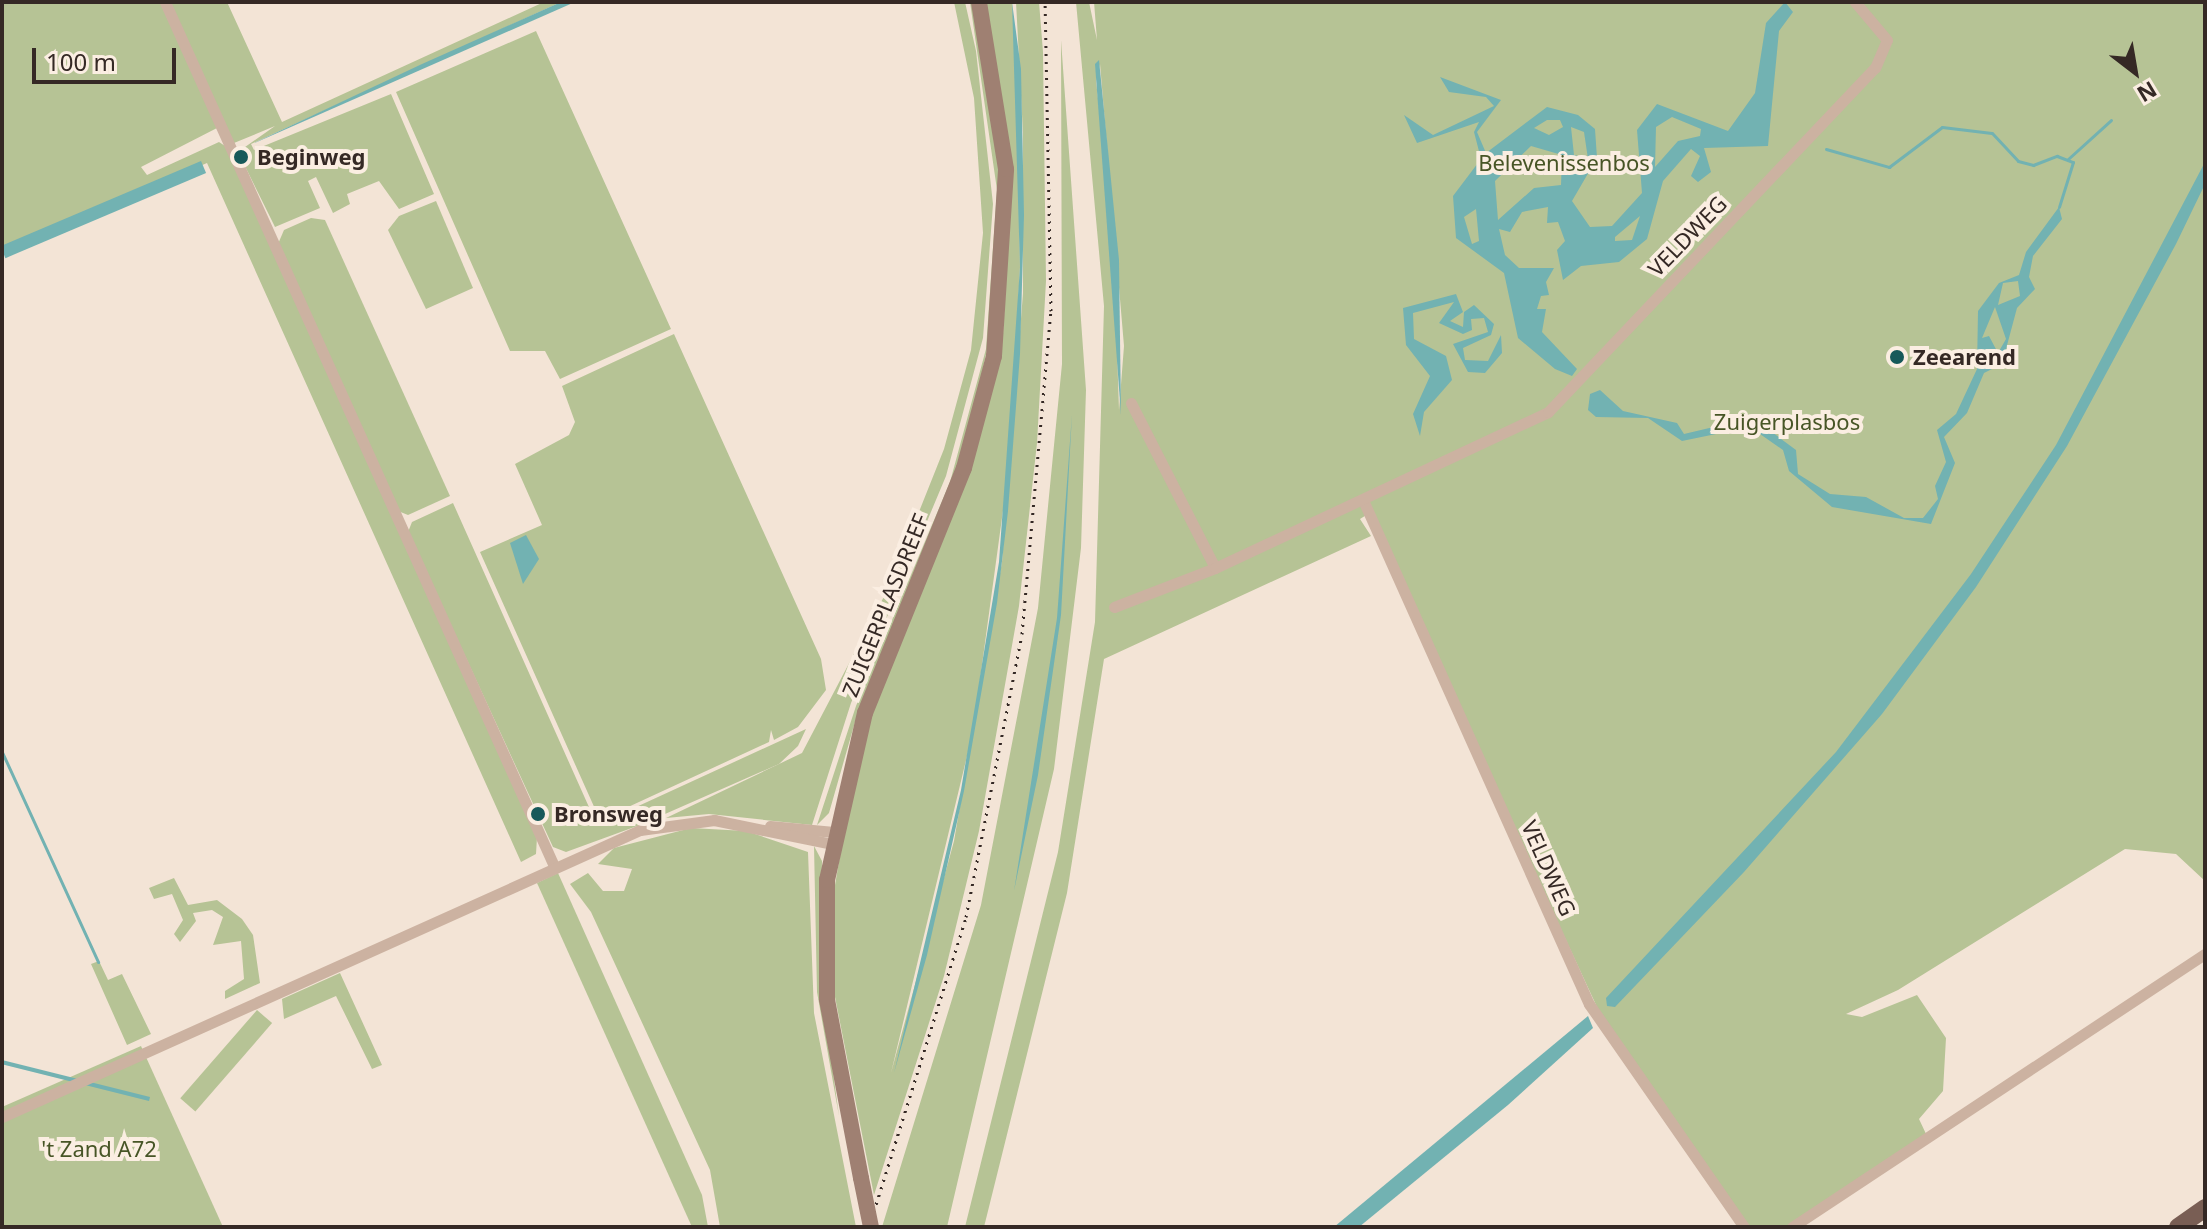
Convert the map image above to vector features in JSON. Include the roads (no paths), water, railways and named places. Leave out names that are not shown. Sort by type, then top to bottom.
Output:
[{"type":"main road","name":"ZUIGERPLASDREEF","points":[[871,1227],[827,999],[833,838],[865,713],[964,468],[994,356],[1006,169],[979,2]]},
{"type":"main road","points":[[2178,1227],[2205,1208]]},
{"type":"street","points":[[165,2],[554,866]]},
{"type":"street","name":"VELDWEG","points":[[1114,607],[1215,568],[1548,412],[1875,68],[1887,40],[1855,2]]},
{"type":"street","points":[[1131,403],[1215,568]]},
{"type":"street","name":"VELDWEG","points":[[1363,500],[1589,1004],[1744,1227]]},
{"type":"street","points":[[2,1117],[554,866],[662,824],[762,827],[833,838]]},
{"type":"street","points":[[1792,1227],[2205,954]]},
{"type":"water","points":[[561,2],[575,2],[250,145],[422,64]]},
{"type":"water","points":[[1012,2],[1021,69],[1024,215],[1020,354],[1008,511],[997,603],[964,791],[927,955],[894,1073],[961,790],[999,562],[1020,267]]},
{"type":"water","points":[[1785,2],[1793,12],[1779,31],[1768,146],[1704,148],[1711,172],[1698,182],[1691,176],[1700,156],[1691,149],[1663,181],[1647,239],[1619,262],[1581,266],[1563,280],[1557,250],[1565,241],[1558,222],[1547,223],[1548,207],[1522,212],[1510,232],[1499,229],[1505,255],[1519,268],[1554,268],[1546,282],[1549,295],[1541,296],[1537,309],[1546,309],[1542,332],[1577,369],[1572,376],[1555,369],[1518,338],[1504,273],[1456,238],[1453,196],[1481,159],[1474,132],[1479,122],[1417,143],[1404,115],[1433,135],[1494,106],[1486,97],[1449,92],[1440,77],[1501,100],[1477,132],[1486,153],[1547,107],[1578,115],[1595,129],[1597,158],[1572,201],[1590,227],[1612,226],[1642,193],[1637,130],[1657,104],[1728,131],[1755,93],[1766,23]],"holes":[[[1672,117],[1701,129],[1700,136],[1678,141],[1655,167],[1656,127]],[[1547,120],[1560,120],[1563,127],[1549,135],[1534,128]],[[1571,127],[1584,132],[1588,159],[1574,155]],[[1531,146],[1562,155],[1561,185],[1534,188],[1498,220],[1495,181]],[[1476,209],[1479,241],[1472,244],[1464,217]],[[1640,216],[1632,240],[1615,241],[1615,237]]]},
{"type":"water","points":[[1099,60],[1119,260],[1121,415],[1095,64]]},
{"type":"water","points":[[201,161],[206,173],[5,258],[2,245]]},
{"type":"water","points":[[2205,162],[2205,184],[2176,244],[2067,446],[1976,587],[1882,714],[1744,872],[1615,1007],[1607,1006],[1606,998],[1836,752],[1971,574],[2056,445]]},
{"type":"water","points":[[2059,207],[2062,219],[2033,256],[2029,277],[2035,289],[2017,308],[2002,364],[1984,373],[1967,413],[1944,437],[1955,463],[1931,524],[1832,507],[1789,471],[1783,450],[1750,427],[1682,441],[1648,418],[1596,417],[1588,410],[1590,394],[1600,390],[1623,411],[1677,423],[1684,434],[1739,421],[1761,424],[1796,450],[1798,474],[1830,494],[1866,497],[1904,518],[1923,518],[1938,499],[1935,486],[1946,462],[1937,430],[1956,414],[1977,369],[1978,311],[1999,283],[2019,275],[2026,252]],"holes":[[[2018,281],[2020,296],[1998,305],[2003,283]],[[1995,307],[2006,339],[1998,353],[1989,336],[1982,338]]]},
{"type":"water","points":[[1456,294],[1463,312],[1450,321],[1463,327],[1464,312],[1474,305],[1494,324],[1491,335],[1463,348],[1465,360],[1488,361],[1501,335],[1502,353],[1485,373],[1468,372],[1453,344],[1488,332],[1484,318],[1471,319],[1472,330],[1463,334],[1439,323],[1454,302],[1413,313],[1414,339],[1446,356],[1452,380],[1424,412],[1420,436],[1413,414],[1430,376],[1406,345],[1403,308]]},
{"type":"water","points":[[1072,414],[1061,615],[1038,775],[1014,891],[1057,618]]},
{"type":"water","points":[[526,535],[539,559],[523,584],[510,543]]},
{"type":"water","points":[[1588,1016],[1593,1028],[1508,1105],[1359,1227],[1334,1227]]},
{"type":"water","points":[[2,1060],[150,1097],[149,1101],[2,1064]]},
{"type":"waterway","points":[[2068,159],[2111,120]]},
{"type":"waterway","points":[[1826,149],[1889,167],[1942,127],[1992,133],[2018,161],[2033,165],[2057,156],[2073,162],[2059,207]]},
{"type":"waterway","points":[[2,752],[98,962]]},
{"type":"railway","points":[[869,1227],[966,917],[1022,634],[1051,311],[1045,2]]},
{"type":"place","name":"Beginweg","points":[[241,157]]},
{"type":"place","name":"Zeearend","points":[[1897,357]]},
{"type":"place","name":"Bronsweg","points":[[538,814]]},
{"type":"park label","name":"Belevenissenbos","points":[[1564,163]]},
{"type":"park label","name":"Zuigerplasbos","points":[[1787,422]]},
{"type":"park label","name":"'t Zand A72","points":[[99,1149]]}]
